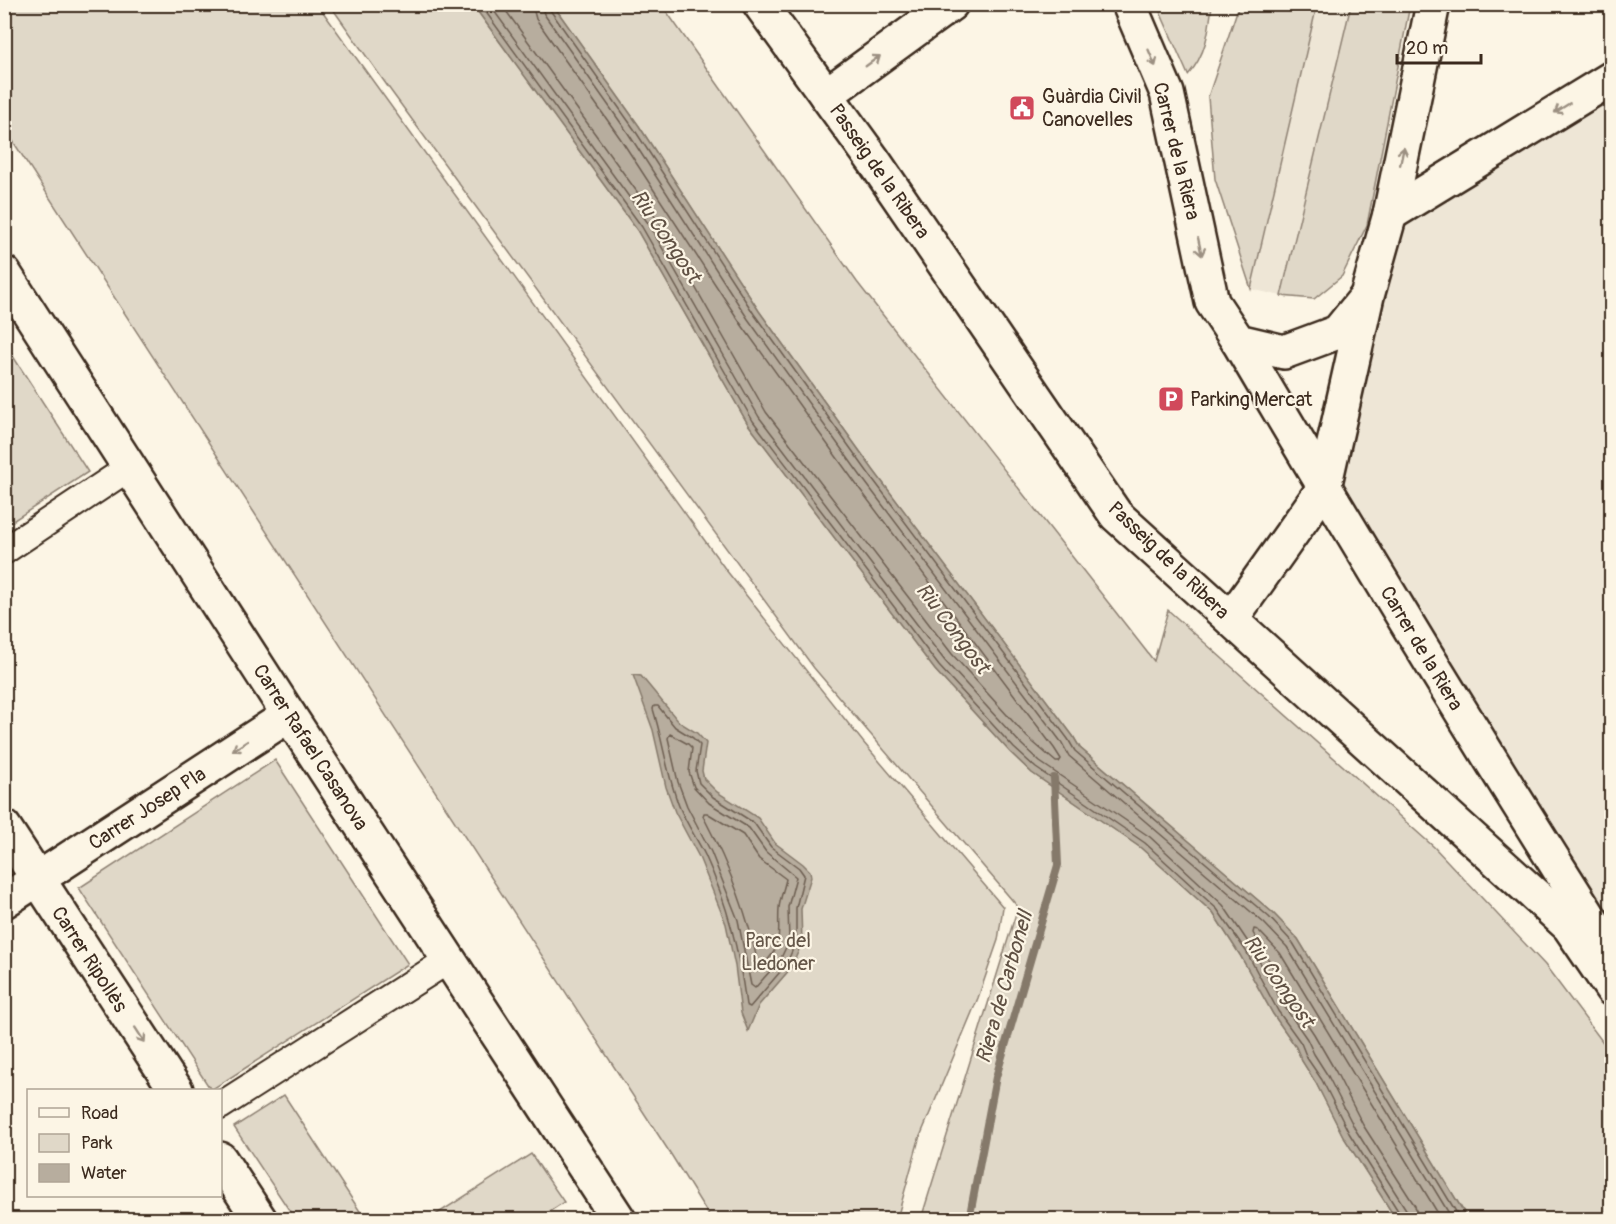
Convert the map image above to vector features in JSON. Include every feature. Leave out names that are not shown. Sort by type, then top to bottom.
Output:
[{"type":"street","name":"Passeig de la Ribera","points":[[760,4],[874,161],[1116,515],[1569,926],[1611,989]]},
{"type":"street","points":[[826,95],[951,4]]},
{"type":"street","name":"Carrer de la Riera","points":[[1129,4],[1167,93],[1212,302],[1238,341],[1324,488],[1611,952]]},
{"type":"street","points":[[1231,619],[1324,488],[1367,296],[1390,214],[1433,4]]},
{"type":"street","points":[[1390,214],[1611,78]]},
{"type":"street","name":"Carrer Rafael Casanova","points":[[4,273],[289,715],[450,959],[608,1216]]},
{"type":"street","points":[[1238,341],[1284,352],[1338,332],[1367,296]]},
{"type":"street","points":[[4,551],[130,467]]},
{"type":"street","name":"Carrer Josep Pla","points":[[4,901],[289,715]]},
{"type":"street","name":"Carrer Ripollès","points":[[4,827],[175,1089]]},
{"type":"street","points":[[222,1105],[450,959]]},
{"type":"street","points":[[222,1162],[260,1220]]},
{"type":"shaded area","points":[[1317,5],[1351,5],[1281,296],[1251,289]]},
{"type":"shaded area","points":[[1611,78],[1611,951],[1324,488],[1390,214]]},
{"type":"green space","name":"Parc del Lledoner","points":[[5,5],[318,5],[726,570],[863,742],[1003,907],[998,940],[978,998],[919,1139],[897,1219],[711,1219],[5,129]]},
{"type":"green space","points":[[330,5],[473,5],[637,230],[748,424],[935,670],[1032,773],[1141,848],[1213,913],[1273,1014],[1296,1047],[1343,1136],[1396,1219],[921,1219],[1018,907],[814,668]]},
{"type":"green space","points":[[553,5],[662,5],[857,282],[1154,661],[1168,610],[1434,847],[1545,965],[1611,1053],[1611,1219],[1468,1219],[1298,939],[1273,913],[1080,748],[874,471],[759,311],[639,126]]},
{"type":"green space","points":[[1157,5],[1212,5],[1203,51],[1188,75]]},
{"type":"green space","points":[[1239,5],[1317,5],[1251,289],[1215,179],[1208,97]]},
{"type":"green space","points":[[1351,5],[1410,5],[1367,225],[1342,276],[1314,299],[1281,296]]},
{"type":"green space","points":[[5,344],[88,472],[4,526]]},
{"type":"green space","points":[[275,760],[408,964],[210,1089],[79,888]]},
{"type":"green space","points":[[284,1095],[365,1219],[295,1219],[234,1127]]},
{"type":"green space","points":[[531,1154],[564,1202],[538,1219],[429,1219]]},
{"type":"water","name":"Riu Congost","points":[[473,5],[553,5],[639,126],[759,311],[874,471],[1080,748],[1273,913],[1298,939],[1468,1219],[1396,1219],[1343,1136],[1296,1047],[1273,1014],[1213,913],[1141,848],[1032,773],[935,670],[748,424],[637,230]]},
{"type":"water","points":[[633,675],[641,676],[679,722],[697,733],[706,743],[702,771],[704,779],[717,792],[758,818],[775,843],[810,871],[811,877],[801,909],[802,943],[791,968],[759,1005],[748,1031],[741,1013],[735,966],[726,924],[699,857],[675,812],[666,787],[653,730]]},
{"type":"waterway","name":"Riera de Carbonell","points":[[969,1220],[996,1077],[1058,865],[1054,778]]},
{"type":"place","name":"Guàrdia Civil Canovelles","points":[[1022,108]]},
{"type":"place","name":"Parking Mercat","points":[[1171,399]]}]
